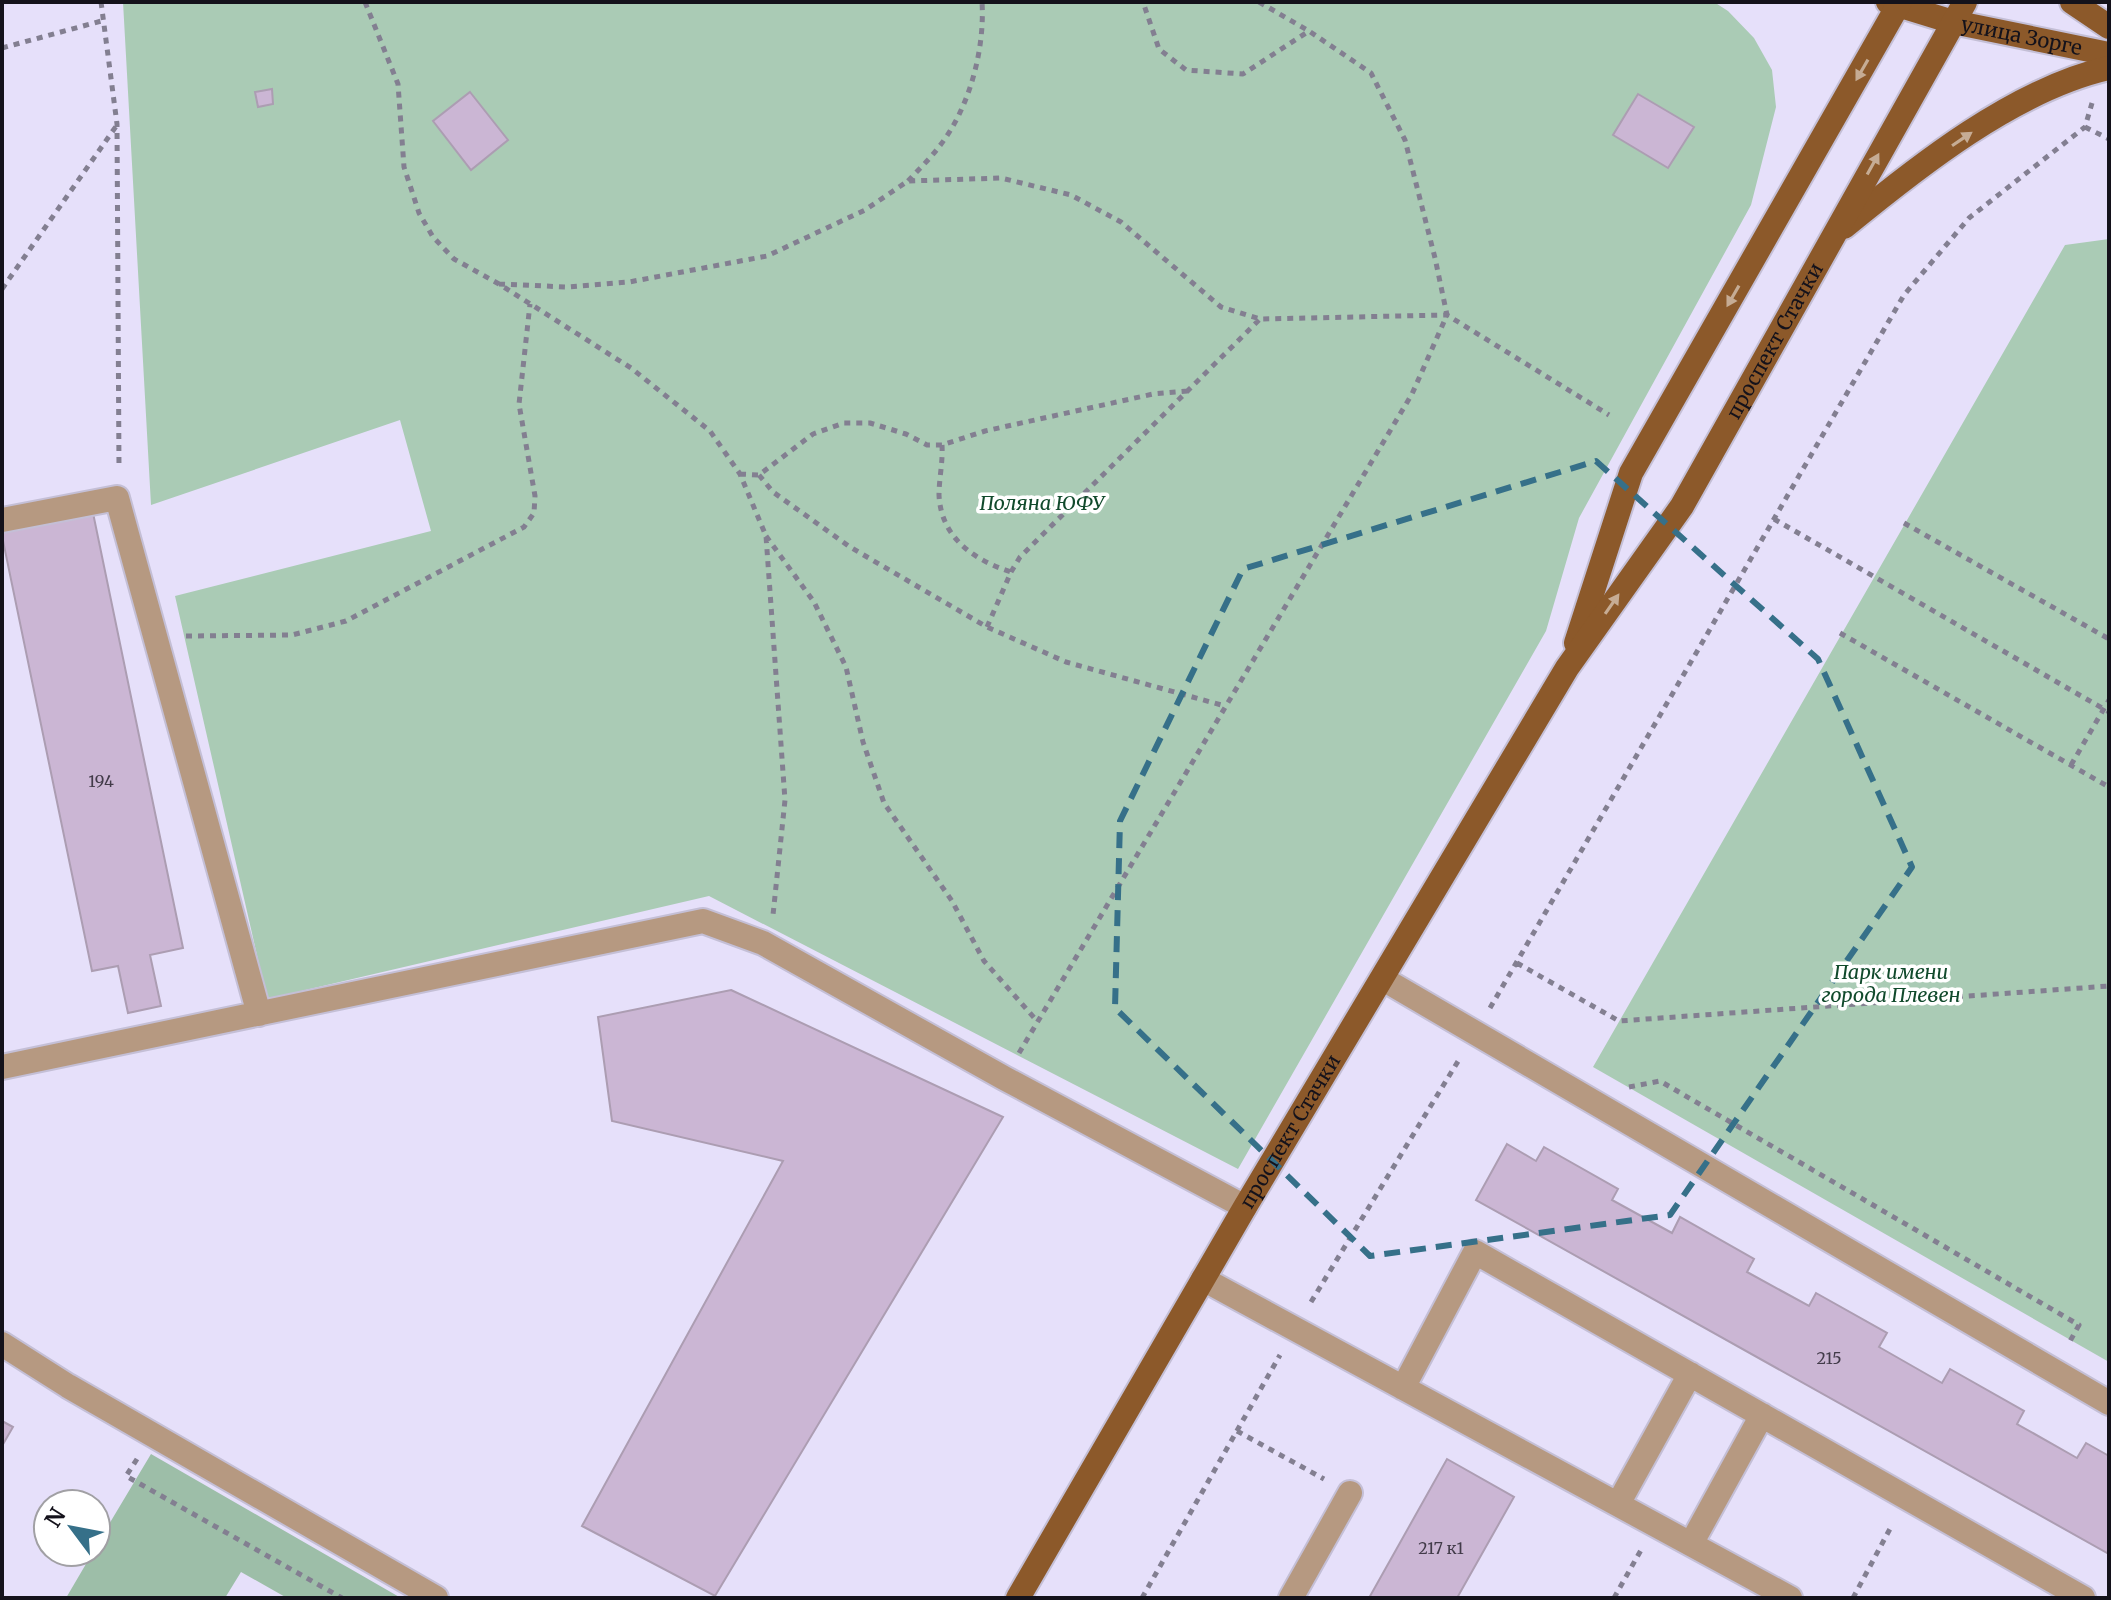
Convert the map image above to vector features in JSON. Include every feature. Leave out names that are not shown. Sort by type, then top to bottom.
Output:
[{"type":"main road","name":"улица Зорге","points":[[2072,2],[2109,27]]},
{"type":"main road","name":"улица Зорге","points":[[1895,3],[1959,12],[2107,64]]},
{"type":"main road","name":"проспект Стачки","points":[[1567,668],[1631,473],[1895,3]]},
{"type":"main road","name":"проспект Стачки","points":[[1018,1598],[1245,1207],[1567,668],[1682,506],[1959,12]]},
{"type":"main road","points":[[1832,236],[1893,187],[1987,122],[2056,84],[2107,64]]},
{"type":"lane","points":[[2,520],[117,498],[259,1014]]},
{"type":"lane","points":[[2,1067],[703,921],[763,943],[1004,1078],[1245,1207]]},
{"type":"lane","points":[[1383,979],[2109,1403]]},
{"type":"lane","points":[[1403,1388],[1475,1252],[2083,1598]]},
{"type":"lane","points":[[1203,1279],[1790,1598]]},
{"type":"lane","points":[[2,1344],[436,1598]]},
{"type":"lane","points":[[1618,1504],[1690,1374]]},
{"type":"lane","points":[[1691,1544],[1762,1415]]},
{"type":"lane","points":[[1291,1598],[1350,1493]]},
{"type":"path","points":[[101,2],[117,124],[117,498]]},
{"type":"path","points":[[365,2],[398,84],[404,167],[419,213],[433,237],[454,259],[631,368],[710,431],[740,474],[766,536],[814,602],[846,667],[863,742],[884,803],[952,901],[984,961],[1037,1021]]},
{"type":"path","points":[[499,284],[567,287],[629,282],[767,256],[865,210],[908,181],[940,146],[965,101],[984,30],[982,2]]},
{"type":"path","points":[[1143,2],[1159,49],[1186,70],[1243,74],[1309,31]]},
{"type":"path","points":[[1004,1078],[1412,394],[1447,315],[1405,140],[1371,73],[1259,2]]},
{"type":"path","points":[[2,48],[105,20]]},
{"type":"path","points":[[1476,1033],[1904,295],[1969,218],[2085,127],[2107,64]]},
{"type":"path","points":[[2,289],[117,124]]},
{"type":"path","points":[[2085,127],[2109,139]]},
{"type":"path","points":[[908,181],[1001,178],[1071,195],[1121,222],[1221,307],[1260,319],[1447,315],[1609,415]]},
{"type":"path","points":[[154,637],[292,635],[346,621],[524,527],[534,513],[535,496],[519,404],[530,304]]},
{"type":"path","points":[[987,627],[1020,557],[1260,319]]},
{"type":"path","points":[[740,474],[759,475],[813,434],[844,423],[870,423],[906,434],[927,445],[942,445],[985,431],[1153,394],[1188,391]]},
{"type":"path","points":[[942,445],[939,496],[945,521],[963,548],[985,564],[1011,572]]},
{"type":"path","points":[[759,475],[773,492],[850,547],[987,627],[1066,662],[1225,706]]},
{"type":"path","points":[[1774,519],[2106,710]]},
{"type":"path","points":[[1904,523],[2109,639]]},
{"type":"path","points":[[763,943],[773,920],[785,800],[766,536]]},
{"type":"path","points":[[1840,633],[2109,787]]},
{"type":"path","points":[[2071,765],[2106,710],[2109,700]]},
{"type":"path","points":[[1517,963],[1619,1021],[2109,986]]},
{"type":"path","points":[[1624,1088],[1660,1081],[2066,1317],[2079,1325],[2067,1347],[2078,1353]]},
{"type":"path","points":[[1237,1431],[1350,1493]]},
{"type":"path","points":[[152,1434],[126,1476],[342,1598]]},
{"type":"path","points":[[1853,1598],[1907,1498]]},
{"type":"path","points":[[1614,1598],[1655,1525]]},
{"type":"highlighted area","points":[[1596,461],[1818,659],[1912,867],[1670,1215],[1370,1256],[1115,1008],[1120,821],[1243,569]]},
{"type":"green space","name":"Поляна ЮФУ","points":[[123,2],[1714,2],[1728,11],[1754,38],[1772,70],[1776,107],[1751,205],[1579,518],[1546,631],[1238,1169],[709,896],[267,999],[175,596],[431,531],[400,420],[151,505]]},
{"type":"green space","name":"Парк имени города Плевен","points":[[2109,239],[2109,1362],[1593,1067],[2065,245]]},
{"type":"green space","points":[[151,1454],[401,1598],[287,1598],[241,1572],[225,1598],[66,1598],[84,1568],[112,1568],[112,1519]]},
{"type":"building","points":[[272,89],[273,104],[258,107],[255,92]]},
{"type":"building","points":[[470,92],[508,140],[471,170],[433,121]]},
{"type":"building","points":[[1638,94],[1694,127],[1668,168],[1613,135]]},
{"type":"building","points":[[93,513],[183,948],[150,955],[161,1006],[128,1013],[118,966],[92,971],[2,536],[2,532]]},
{"type":"building","points":[[731,990],[1003,1117],[715,1596],[582,1526],[783,1161],[612,1121],[598,1017]]},
{"type":"building","points":[[1507,1144],[1536,1161],[1544,1147],[1618,1189],[1612,1200],[1672,1233],[1680,1217],[1754,1259],[1747,1272],[1809,1306],[1816,1293],[1887,1333],[1879,1347],[1942,1383],[1950,1369],[2024,1411],[2017,1424],[2077,1458],[2086,1443],[2109,1456],[2109,1554],[1476,1200]]},
{"type":"building","points":[[2,1421],[13,1427],[2,1446]]},
{"type":"building","points":[[1447,1459],[1514,1497],[1457,1598],[1369,1598]]}]
